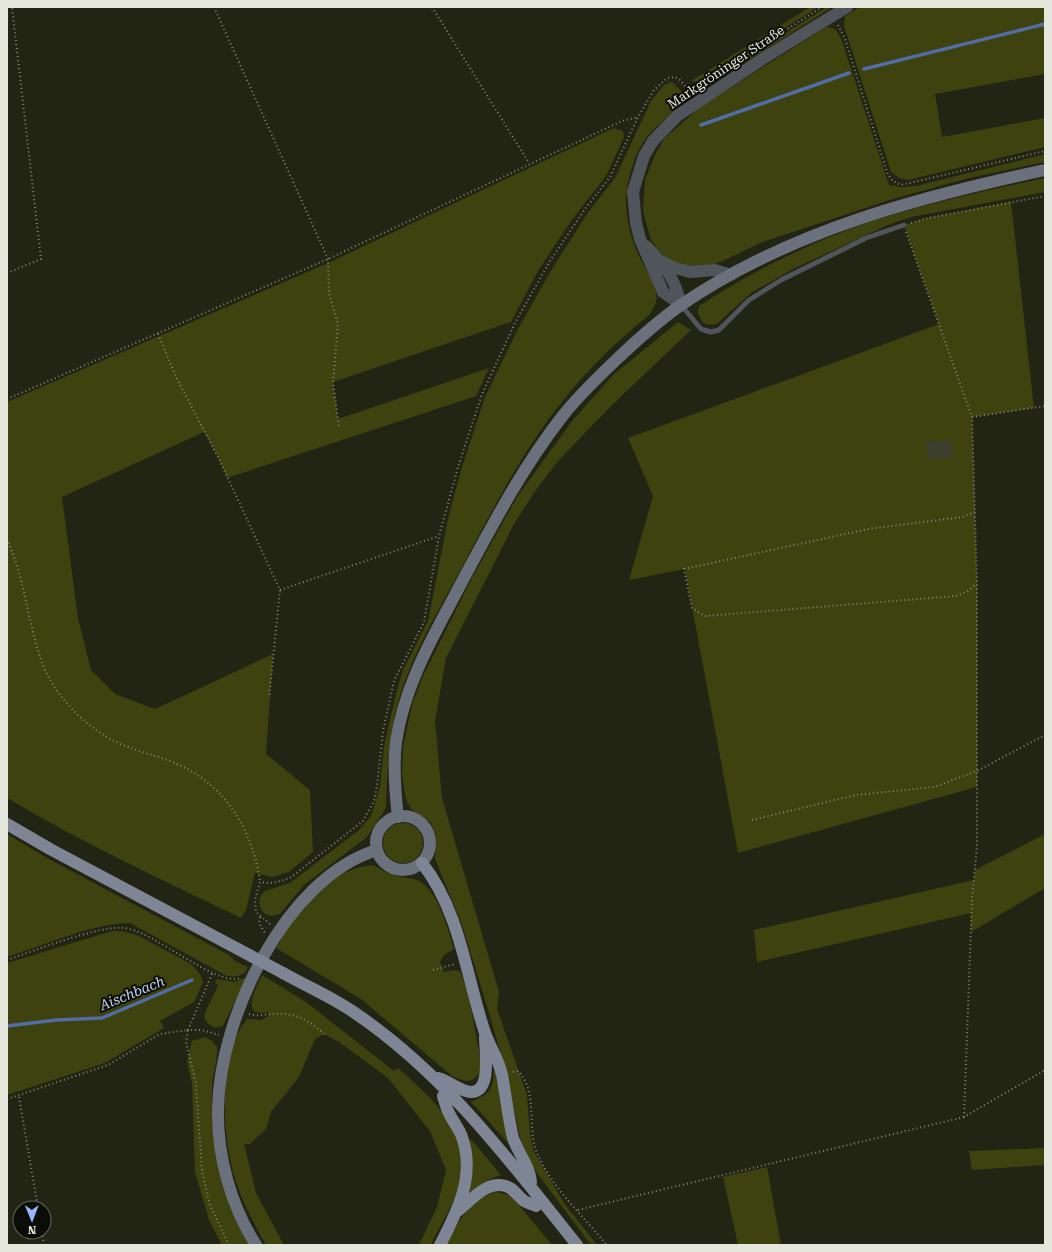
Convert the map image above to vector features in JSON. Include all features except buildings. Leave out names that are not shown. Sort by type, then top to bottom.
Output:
[{"type":"main road","points":[[398,817],[394,782],[395,756],[401,718],[409,689],[423,655],[483,542],[511,494],[562,417],[604,370],[647,332],[681,305],[731,275],[797,243],[897,206],[936,194],[1045,170]]},
{"type":"main road","points":[[398,817],[418,820],[427,831],[430,844],[429,851],[422,863],[405,870],[393,868],[383,861],[377,850],[376,843],[380,829],[385,823],[398,817]]},
{"type":"main road","points":[[7,824],[50,849],[314,990],[330,996],[357,1014],[386,1036],[433,1076],[476,1120],[577,1245]]},
{"type":"main road","points":[[256,1245],[240,1215],[230,1190],[220,1142],[218,1094],[220,1074],[229,1038],[238,1011],[254,976],[279,930],[292,911],[322,880],[351,861],[377,850]]},
{"type":"main road","points":[[422,863],[443,894],[465,961],[485,1034],[502,1074],[508,1116],[514,1139],[530,1176],[532,1188]]},
{"type":"main road","points":[[314,990],[324,1001],[404,1062],[443,1096],[496,1156],[567,1245]]},
{"type":"main road","points":[[433,1076],[449,1081],[468,1092],[474,1092],[480,1088],[486,1076],[485,1034]]},
{"type":"main road","points":[[440,1245],[458,1211],[466,1182],[466,1155],[462,1138],[448,1113],[443,1096]]},
{"type":"main road","points":[[458,1211],[484,1189],[500,1185],[509,1188],[524,1201],[536,1206]]},
{"type":"street","name":"Markgröninger Straße","points":[[681,305],[663,292],[640,239],[634,210],[634,192],[642,162],[653,141],[665,128],[696,102],[833,14],[847,7]]},
{"type":"street","points":[[640,239],[660,261],[676,286],[681,305]]},
{"type":"street","points":[[660,261],[675,268],[690,272],[715,270],[731,275]]},
{"type":"lane","points":[[681,305],[701,329],[711,332],[719,330],[749,300],[781,280],[866,238],[904,225]]},
{"type":"path","points":[[7,273],[41,259],[12,7]]},
{"type":"path","points":[[214,7],[328,259],[329,293],[338,324],[333,382],[339,427]]},
{"type":"path","points":[[432,7],[530,163]]},
{"type":"path","points":[[833,14],[845,39],[888,174],[893,181],[901,185],[1045,151]]},
{"type":"path","points":[[260,882],[276,883],[290,878],[350,832],[363,821],[369,812],[377,786],[383,731],[394,681],[424,622],[439,536],[458,467],[482,394],[494,366],[516,321],[550,261],[585,209],[610,177],[638,117],[654,90],[667,78],[675,77],[680,80],[690,91],[696,102]]},
{"type":"path","points":[[7,399],[328,259],[530,163],[622,121],[638,117]]},
{"type":"path","points":[[964,1117],[972,899],[977,846],[976,584],[972,417],[904,225],[928,218],[1045,196]]},
{"type":"path","points":[[158,334],[176,379],[218,457],[280,590],[269,698]]},
{"type":"path","points":[[972,417],[1045,406]]},
{"type":"path","points":[[975,512],[962,517],[868,529],[684,569],[692,608],[705,616],[956,596],[968,591],[976,584]]},
{"type":"path","points":[[280,590],[439,536]]},
{"type":"path","points":[[7,539],[22,584],[36,643],[49,678],[59,695],[74,712],[101,734],[127,747],[180,765],[213,786],[233,810],[249,836],[258,868],[260,882],[255,900],[256,912],[260,917],[279,930]]},
{"type":"path","points":[[752,820],[855,795],[934,787],[977,771],[1045,735]]},
{"type":"path","points":[[7,960],[111,928],[134,930],[212,974],[188,1030],[186,1042],[197,1096],[202,1171],[210,1205],[229,1245]]},
{"type":"path","points":[[433,970],[465,961]]},
{"type":"path","points":[[238,1011],[252,1016],[284,1013],[298,1016],[309,1021],[324,1034]]},
{"type":"path","points":[[7,1099],[108,1065],[160,1034],[188,1030],[202,1030],[229,1038]]},
{"type":"path","points":[[578,1210],[964,1117],[1045,1070]]},
{"type":"path","points":[[502,1074],[518,1071],[525,1079],[530,1092],[536,1150],[558,1188],[608,1245]]},
{"type":"path","points":[[19,1096],[37,1200]]},
{"type":"green space","points":[[810,7],[818,7],[699,82],[691,81]]},
{"type":"green space","points":[[827,7],[832,7],[710,85],[701,86]]},
{"type":"green space","points":[[860,7],[1045,7],[1045,74],[935,94],[942,137],[1045,118],[1045,147],[908,180],[899,178],[891,172],[844,26],[845,16]]},
{"type":"green space","points":[[826,27],[832,28],[836,31],[842,41],[889,185],[902,187],[916,186],[1045,154],[1045,162],[969,178],[893,199],[760,243],[709,266],[691,267],[668,260],[651,240],[643,211],[645,180],[655,155],[664,139],[699,108]]},
{"type":"green space","points":[[672,82],[683,93],[681,99],[678,106],[647,137],[638,151],[630,175],[626,200],[628,224],[633,240],[638,255],[655,288],[656,301],[654,307],[649,315],[625,335],[592,367],[572,390],[533,442],[494,507],[422,642],[406,678],[395,715],[389,750],[386,808],[367,837],[304,885],[280,914],[272,916],[265,914],[259,903],[261,895],[265,891],[290,883],[359,830],[371,816],[380,787],[384,746],[397,690],[403,670],[428,621],[448,519],[461,470],[485,397],[518,329],[553,267],[589,211],[615,178],[651,101],[664,85]]},
{"type":"green space","points":[[614,128],[623,131],[624,137],[606,176],[571,221],[538,271],[511,322],[333,382],[338,419],[489,368],[476,396],[227,478],[218,457],[204,432],[62,497],[78,618],[91,670],[115,694],[155,709],[273,654],[266,754],[310,790],[313,852],[289,872],[272,877],[255,873],[246,910],[241,918],[94,846],[7,798],[7,402],[328,263]]},
{"type":"green space","points":[[1045,178],[1045,192],[911,217],[888,225],[795,268],[751,293],[717,324],[708,325],[702,322],[698,313],[699,306],[742,280],[789,255],[837,234],[885,217],[925,206]]},
{"type":"green space","points":[[1011,202],[1034,408],[972,417],[977,584],[977,787],[738,853],[685,569],[629,580],[653,496],[628,438],[939,324],[904,225],[928,218]]},
{"type":"green space","points":[[678,322],[691,330],[611,406],[558,461],[536,490],[514,524],[446,658],[435,721],[442,798],[499,992],[497,1009],[527,1095],[530,1134],[534,1152],[564,1203],[597,1245],[591,1245],[534,1169],[521,1142],[504,1064],[489,1013],[461,922],[435,859],[436,836],[431,823],[411,809],[406,800],[402,775],[403,747],[412,705],[422,678],[473,576],[517,497],[572,421],[614,374]]},
{"type":"green space","points":[[407,823],[414,826],[420,832],[423,843],[422,851],[414,860],[407,863],[399,863],[392,860],[384,851],[383,839],[386,832],[395,824]]},
{"type":"green space","points":[[7,834],[49,859],[229,955],[235,961],[248,967],[242,975],[225,975],[130,923],[116,924],[84,931],[7,957]]},
{"type":"green space","points":[[1045,834],[1045,888],[971,932],[971,913],[757,962],[754,930],[974,880],[975,870]]},
{"type":"green space","points":[[372,865],[391,874],[419,881],[426,886],[437,901],[454,949],[444,955],[440,962],[444,972],[454,970],[460,971],[468,993],[481,1064],[480,1073],[474,1079],[464,1081],[452,1076],[361,999],[276,948],[304,907],[315,895],[341,875],[356,868]]},
{"type":"green space","points":[[112,931],[122,931],[139,936],[191,964],[200,974],[203,982],[194,1002],[160,1021],[164,1028],[105,1063],[7,1095],[7,963]]},
{"type":"green space","points":[[262,975],[306,1002],[394,1071],[398,1068],[424,1092],[447,1118],[461,1148],[462,1165],[460,1184],[451,1207],[431,1245],[419,1245],[437,1207],[446,1170],[430,1131],[388,1078],[339,1042],[324,1034],[315,1039],[299,1077],[271,1112],[266,1129],[250,1144],[244,1144],[256,1193],[284,1245],[266,1245],[245,1204],[235,1179],[227,1141],[225,1119],[227,1074],[231,1053],[237,1034],[247,1019],[261,1020],[269,1016],[268,1012],[259,1013],[254,1011],[252,1007],[256,987]]},
{"type":"green space","points":[[247,977],[223,1026],[215,1028],[208,1024],[205,1020],[205,1013],[218,985],[215,983],[217,979],[234,982]]},
{"type":"green space","points":[[205,1037],[212,1041],[217,1047],[217,1058],[212,1084],[212,1111],[215,1151],[219,1170],[231,1208],[250,1245],[222,1245],[209,1220],[195,1172],[192,1084],[187,1061],[192,1041]]},
{"type":"green space","points":[[494,1067],[509,1144],[471,1102],[485,1095],[490,1089],[492,1085]]},
{"type":"green space","points":[[471,1139],[501,1175],[492,1178],[470,1193],[473,1168],[469,1142]]},
{"type":"green space","points":[[1045,1148],[1045,1165],[972,1170],[969,1151]]},
{"type":"green space","points":[[767,1167],[781,1245],[738,1245],[723,1177]]},
{"type":"green space","points":[[496,1192],[509,1195],[514,1199],[552,1245],[446,1245],[460,1220],[472,1205],[479,1199]]},
{"type":"waterway","points":[[864,69],[1045,24]]},
{"type":"waterway","points":[[701,125],[849,73]]},
{"type":"waterway","name":"Aischbach","points":[[7,1026],[56,1020],[102,1018],[192,980]]}]
